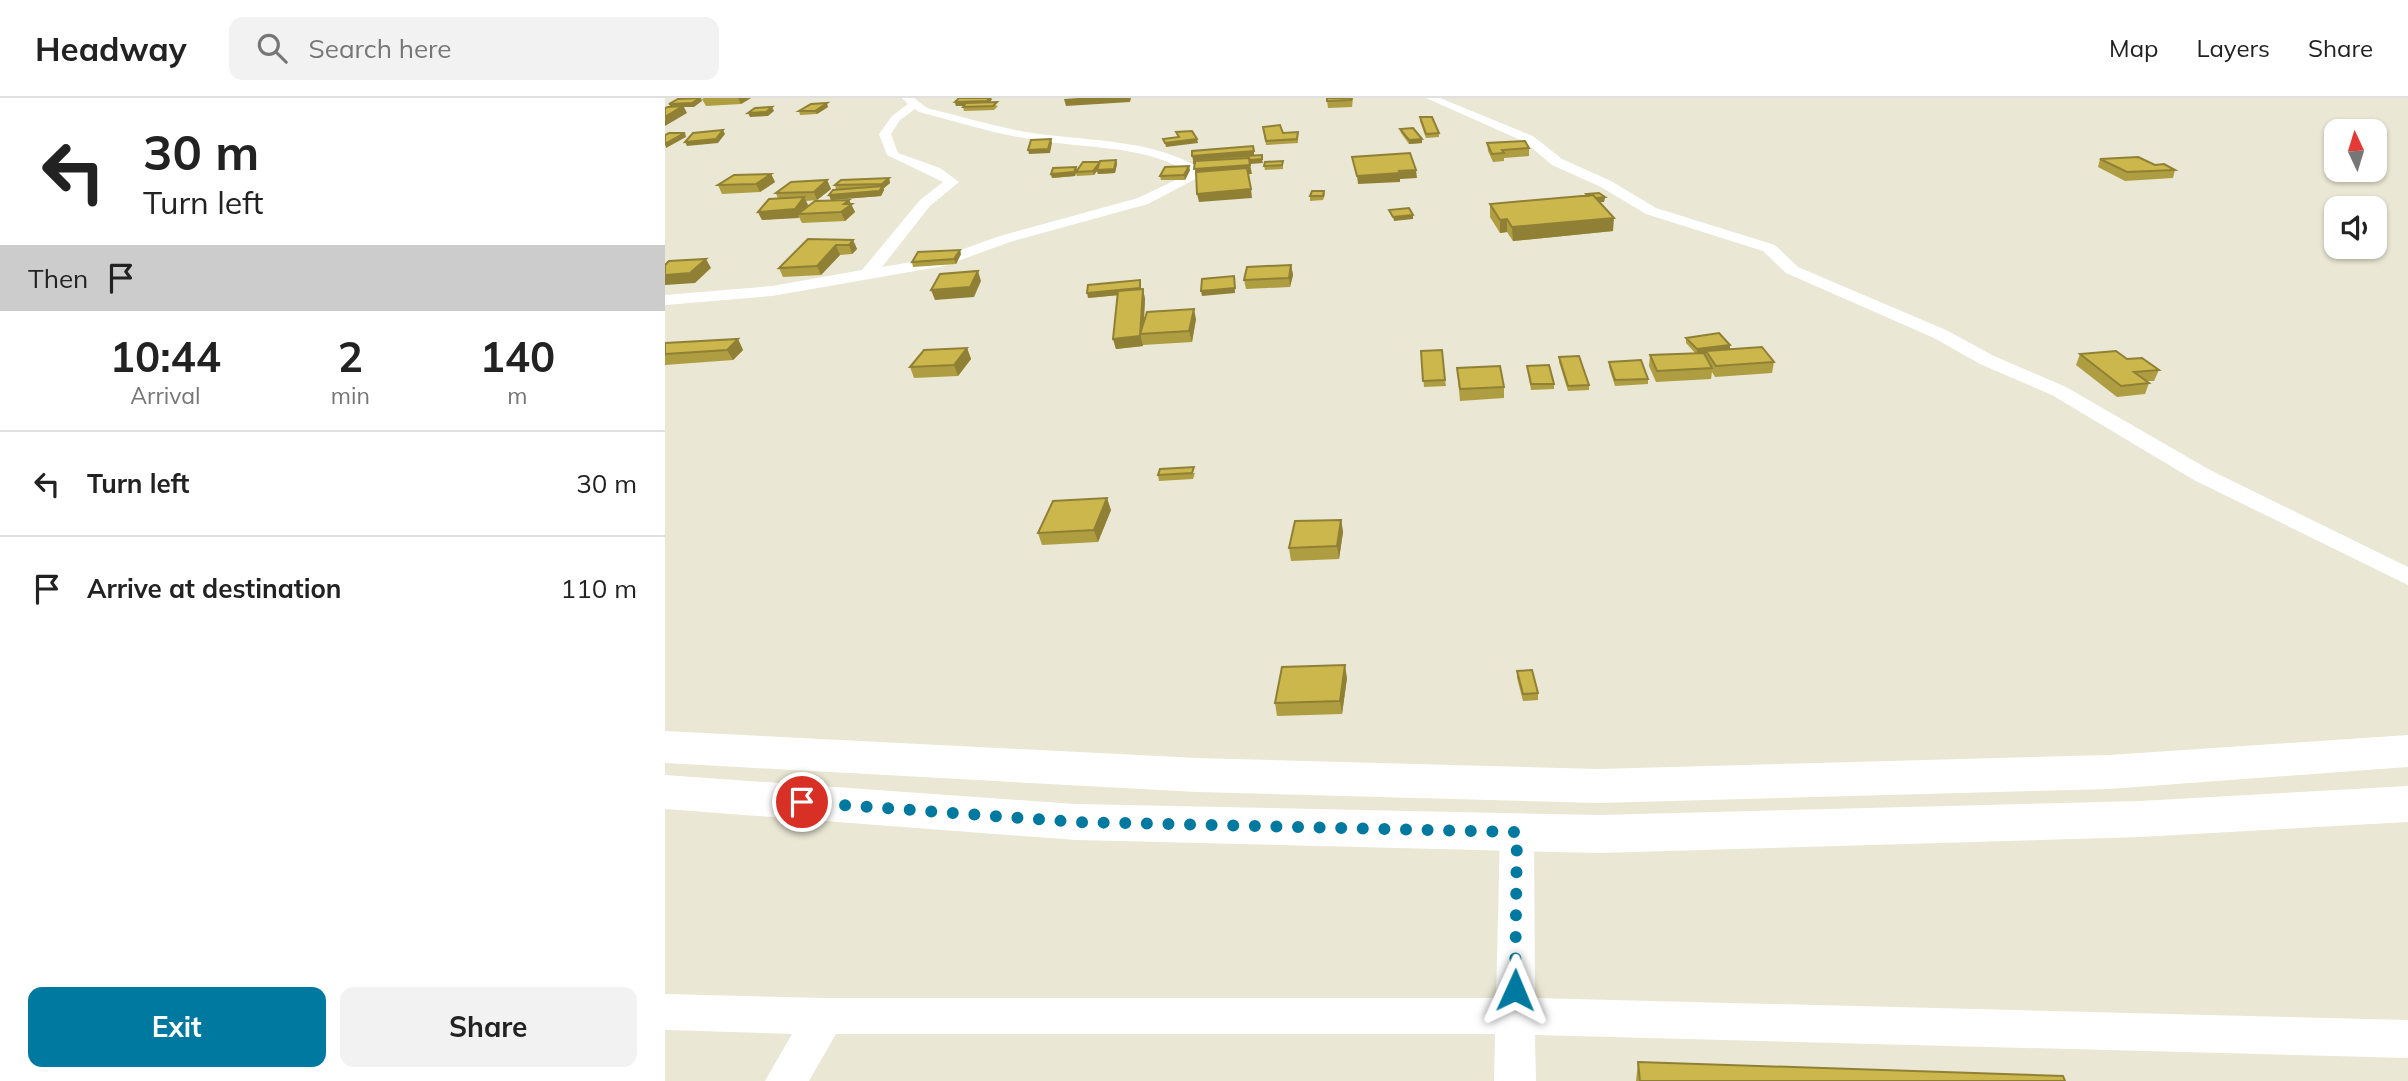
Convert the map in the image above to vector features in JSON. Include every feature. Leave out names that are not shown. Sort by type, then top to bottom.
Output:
[{"type":"main road","points":[[665,747],[1197,775],[1598,786],[2109,772],[2408,751]]},
{"type":"main road","points":[[665,792],[1076,822],[1599,834],[2140,819],[2408,804]]},
{"type":"street","points":[[1431,98],[1529,139],[1557,162],[1607,184],[1651,211],[1769,248],[1792,271],[1940,334],[1987,360],[2059,391],[2202,475],[2408,577]]},
{"type":"street","points":[[665,300],[772,291],[944,261],[1005,239],[1143,201],[1192,177],[1193,170],[1159,155],[1024,135],[923,110],[910,101],[885,134],[888,147],[893,155],[935,171],[952,182],[925,203],[868,274]]},
{"type":"street","points":[[1515,1081],[1517,832]]},
{"type":"street","points":[[665,1012],[825,1016],[1514,1016],[2408,1039]]},
{"type":"street","points":[[786,1081],[825,1016]]},
{"type":"building","points":[[700,98],[692,103],[669,104],[678,99]]},
{"type":"building","points":[[959,98],[989,98],[987,101],[955,102]]},
{"type":"building","points":[[1327,98],[1352,98],[1327,101]]},
{"type":"building","points":[[997,102],[993,106],[963,107],[966,103]]},
{"type":"building","points":[[827,103],[815,111],[799,111],[811,104]]},
{"type":"building","points":[[683,106],[665,117],[665,108]]},
{"type":"building","points":[[772,107],[766,112],[748,113],[755,108]]},
{"type":"building","points":[[1420,117],[1432,117],[1439,133],[1426,134]]},
{"type":"building","points":[[1280,125],[1283,133],[1298,132],[1297,139],[1266,141],[1263,127]]},
{"type":"building","points":[[1413,128],[1422,139],[1409,140],[1400,129]]},
{"type":"building","points":[[723,130],[716,139],[685,142],[693,133]]},
{"type":"building","points":[[1192,131],[1197,139],[1165,143],[1163,139],[1179,137],[1176,132]]},
{"type":"building","points":[[685,133],[665,144],[665,135]]},
{"type":"building","points":[[1051,139],[1048,149],[1028,150],[1031,140]]},
{"type":"building","points":[[1525,141],[1529,148],[1502,150],[1504,153],[1492,154],[1487,143]]},
{"type":"building","points":[[1253,146],[1254,151],[1192,156],[1192,151]]},
{"type":"building","points":[[1410,153],[1416,170],[1357,176],[1352,157]]},
{"type":"building","points":[[1262,155],[1262,159],[1194,163],[1194,159]]},
{"type":"building","points":[[2138,157],[2175,170],[2127,172],[2100,159]]},
{"type":"building","points":[[1249,158],[1250,165],[1194,169],[1195,161]]},
{"type":"building","points":[[1116,160],[1114,169],[1097,170],[1100,161]]},
{"type":"building","points":[[1283,161],[1282,165],[1264,166],[1265,162]]},
{"type":"building","points":[[1083,162],[1100,162],[1093,171],[1076,172]]},
{"type":"building","points":[[1189,166],[1184,175],[1160,176],[1165,167]]},
{"type":"building","points":[[1076,167],[1074,172],[1051,174],[1053,168]]},
{"type":"building","points":[[1247,168],[1251,189],[1197,194],[1196,172]]},
{"type":"building","points":[[771,174],[756,184],[718,185],[734,175]]},
{"type":"building","points":[[889,178],[882,184],[835,185],[841,180]]},
{"type":"building","points":[[827,180],[814,192],[776,193],[791,182]]},
{"type":"building","points":[[883,186],[879,191],[829,195],[833,190]]},
{"type":"building","points":[[1312,191],[1324,191],[1323,196],[1310,196]]},
{"type":"building","points":[[1599,193],[1605,197],[1596,198],[1586,194]]},
{"type":"building","points":[[1593,195],[1614,218],[1512,227],[1507,219],[1500,220],[1490,204]]},
{"type":"building","points":[[804,197],[795,209],[758,212],[769,199]]},
{"type":"building","points":[[849,200],[844,204],[852,204],[841,212],[798,214],[815,201]]},
{"type":"building","points":[[1409,208],[1413,215],[1393,217],[1389,210]]},
{"type":"building","points":[[808,239],[853,240],[849,245],[836,245],[817,266],[779,268]]},
{"type":"building","points":[[960,250],[954,259],[912,262],[918,252]]},
{"type":"building","points":[[706,259],[690,273],[665,275],[665,265],[669,261]]},
{"type":"building","points":[[1291,265],[1289,278],[1244,280],[1247,267]]},
{"type":"building","points":[[978,271],[970,287],[931,290],[940,274]]},
{"type":"building","points":[[1234,276],[1235,288],[1201,291],[1202,279]]},
{"type":"building","points":[[1140,280],[1140,288],[1087,293],[1088,285]]},
{"type":"building","points":[[1143,289],[1140,336],[1113,339],[1118,291]]},
{"type":"building","points":[[1194,309],[1189,331],[1140,334],[1147,312]]},
{"type":"building","points":[[1719,333],[1730,345],[1697,349],[1686,338]]},
{"type":"building","points":[[738,339],[727,350],[665,354],[665,343]]},
{"type":"building","points":[[1762,347],[1774,362],[1716,366],[1706,351]]},
{"type":"building","points":[[967,348],[954,365],[910,367],[924,350]]},
{"type":"building","points":[[1442,350],[1445,380],[1423,381],[1421,351]]},
{"type":"building","points":[[2116,351],[2127,359],[2142,358],[2159,370],[2134,372],[2149,383],[2121,386],[2080,354]]},
{"type":"building","points":[[1704,353],[1712,368],[1657,371],[1650,355]]},
{"type":"building","points":[[1579,356],[1589,385],[1568,386],[1559,357]]},
{"type":"building","points":[[1641,360],[1648,379],[1615,380],[1609,362]]},
{"type":"building","points":[[1549,365],[1554,384],[1531,384],[1527,366]]},
{"type":"building","points":[[1500,366],[1504,387],[1460,389],[1457,368]]},
{"type":"building","points":[[1194,467],[1192,473],[1158,475],[1160,469]]},
{"type":"building","points":[[1107,498],[1094,530],[1038,533],[1053,501]]},
{"type":"building","points":[[1341,520],[1337,546],[1289,548],[1295,521]]},
{"type":"building","points":[[1345,665],[1340,701],[1275,703],[1282,667]]},
{"type":"building","points":[[1532,670],[1538,693],[1523,694],[1517,671]]},
{"type":"building","points":[[1638,1062],[2063,1076],[2065,1081],[1640,1081]]},
{"type":"route","points":[[802,802],[1076,822],[1517,832],[1515,990]]}]
